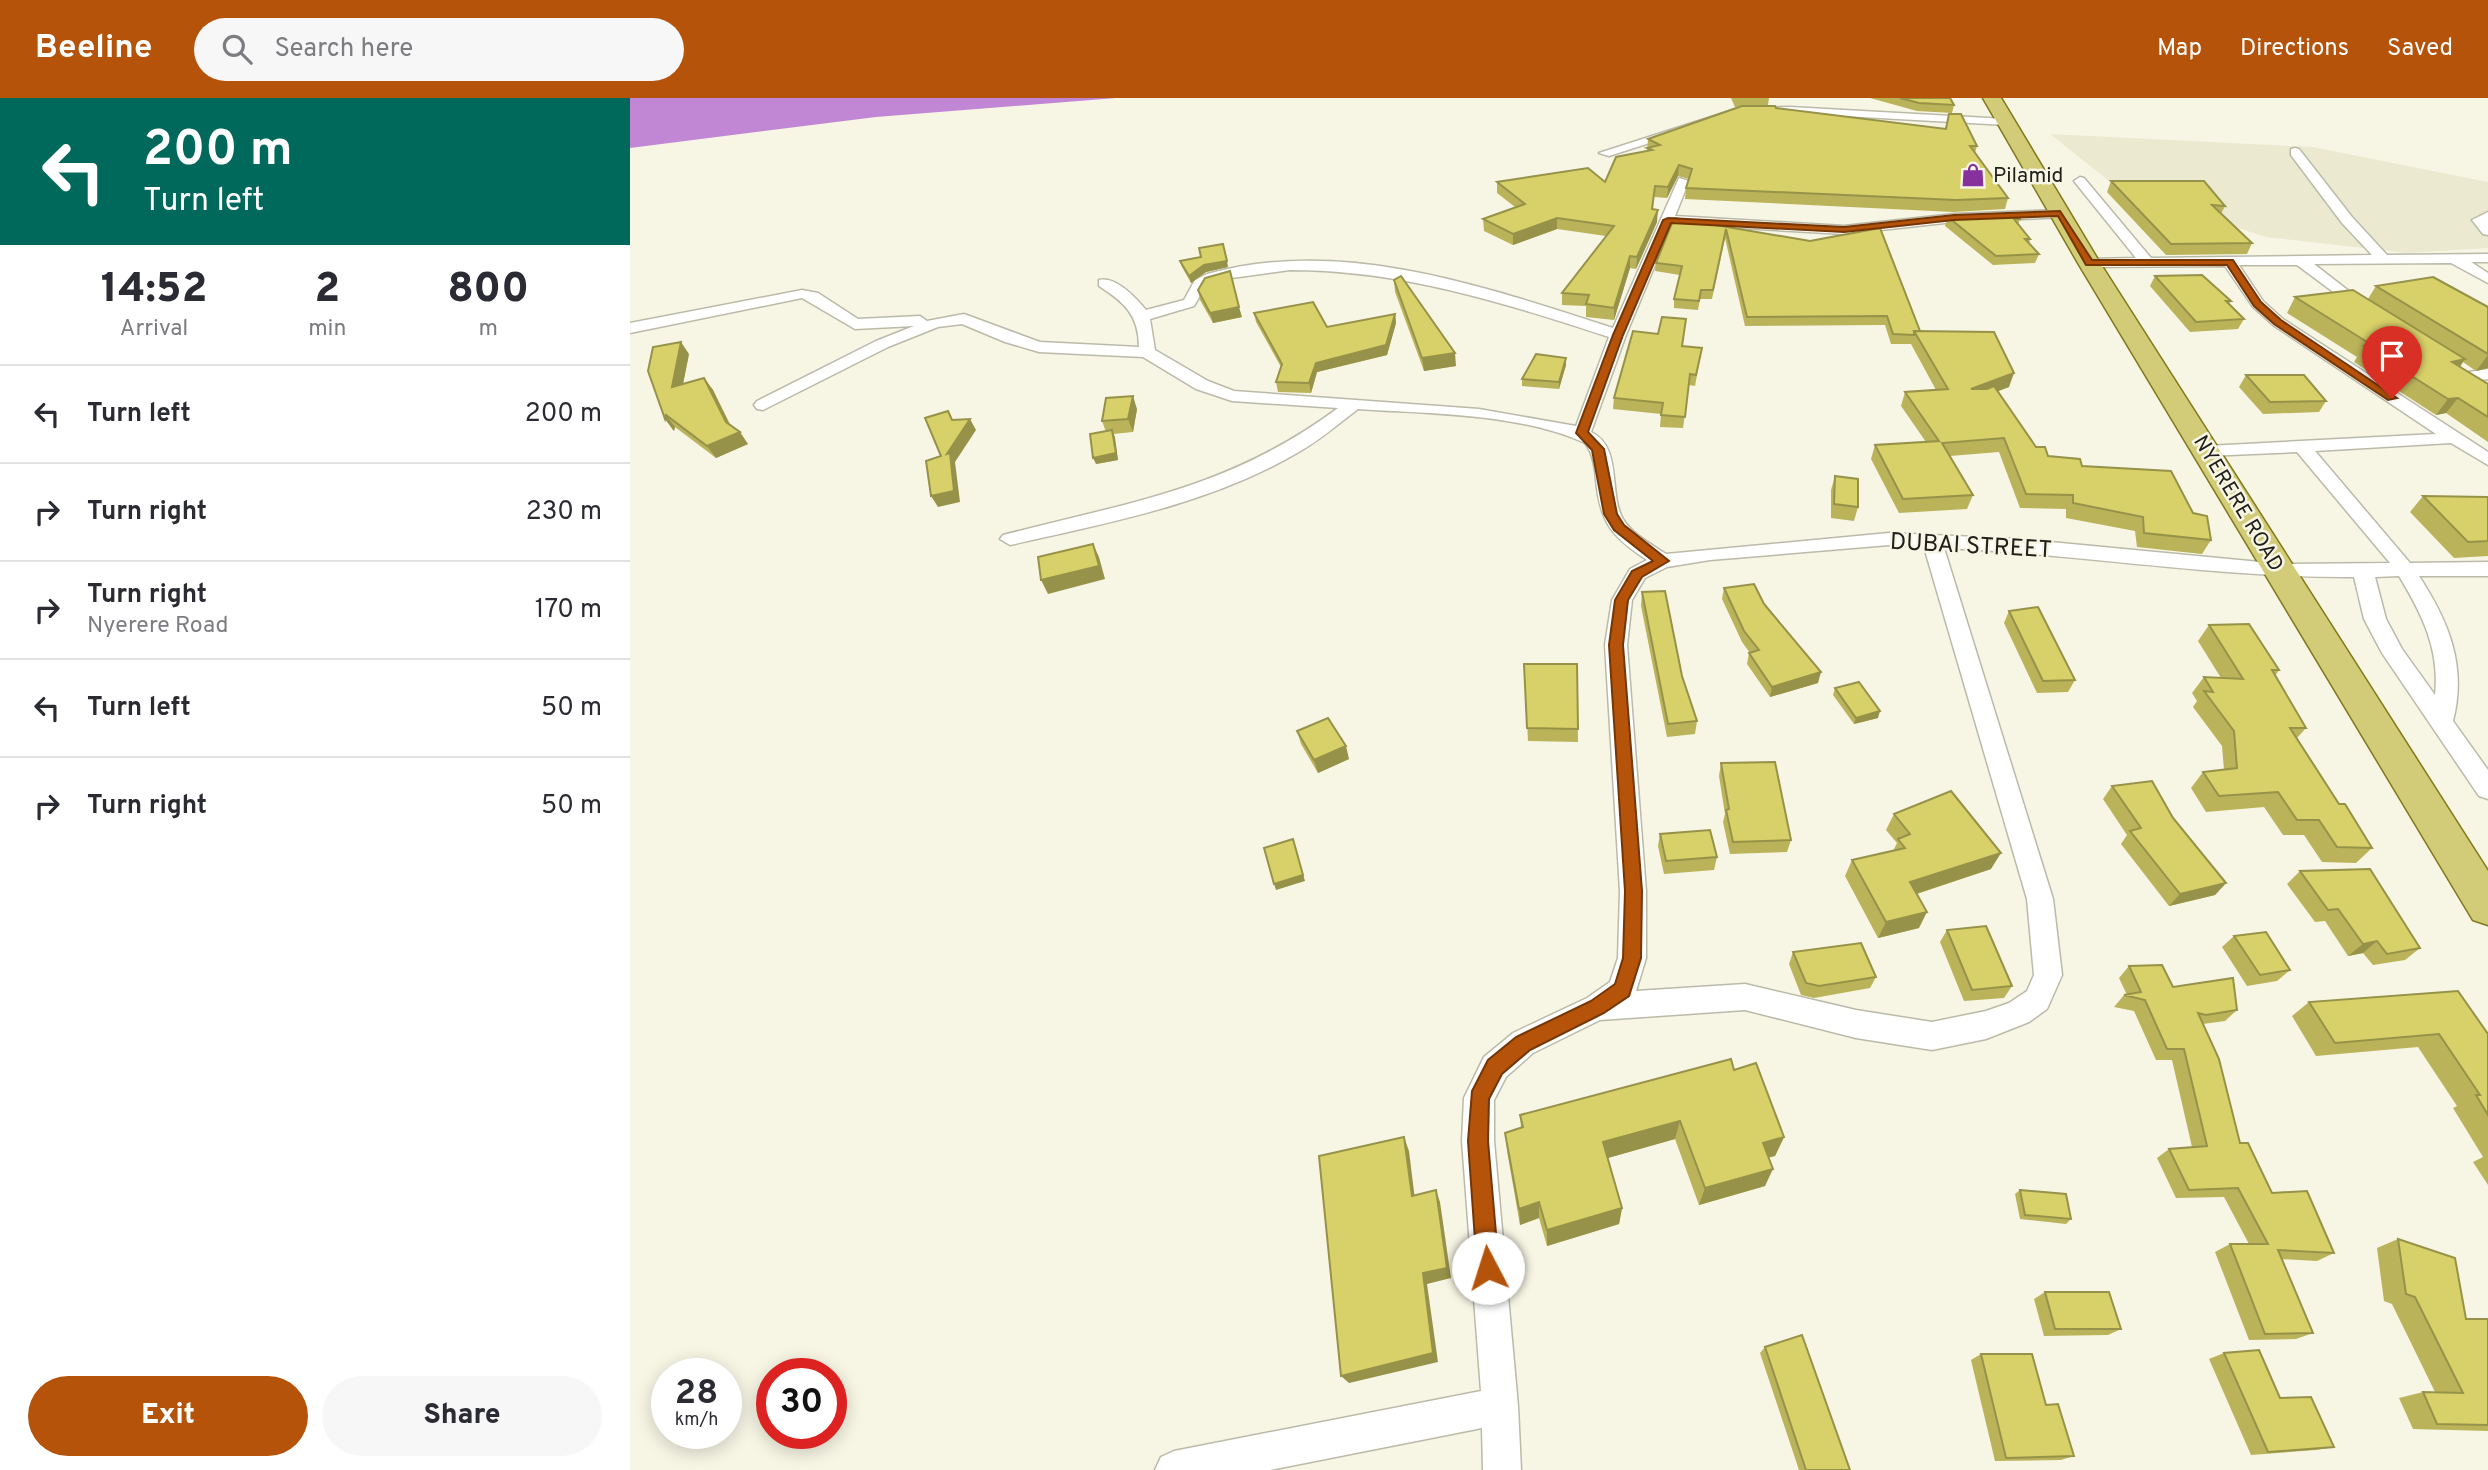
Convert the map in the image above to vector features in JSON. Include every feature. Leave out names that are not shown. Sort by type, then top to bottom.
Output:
[{"type":"main road","name":"NYERERE ROAD","points":[[1999,110],[2090,263],[2488,907]]},
{"type":"street","points":[[1605,153],[1739,111],[1999,110]]},
{"type":"street","points":[[2295,152],[2347,220],[2384,260]]},
{"type":"street","points":[[1582,433],[1618,335],[1684,181]]},
{"type":"street","points":[[2080,181],[2147,262]]},
{"type":"street","points":[[1668,220],[1844,230],[1954,218],[2060,214]]},
{"type":"street","points":[[2488,216],[2479,220],[2488,232]]},
{"type":"street","points":[[2453,258],[2488,279]]},
{"type":"street","points":[[2090,263],[2488,258]]},
{"type":"street","points":[[2301,261],[2376,318]]},
{"type":"street","points":[[2230,262],[2258,304],[2277,322],[2488,460]]},
{"type":"street","points":[[1143,316],[1189,303],[1202,281],[1210,278],[1257,268],[1304,265],[1377,270],[1417,277],[1523,304],[1618,335]]},
{"type":"street","points":[[1104,283],[1135,304],[1143,316],[1147,352]]},
{"type":"street","points":[[630,328],[802,294],[813,296],[855,324],[935,323],[964,319],[1011,339],[1039,346],[1147,352],[1202,385],[1232,396],[1461,413],[1582,433],[1598,449],[1611,514],[1619,528],[1662,561],[1637,574],[1622,600],[1616,645],[1633,891],[1632,958],[1622,990],[1598,1007],[1523,1043],[1495,1067],[1479,1098],[1478,1141],[1500,1406],[1502,1470]]},
{"type":"street","points":[[763,405],[850,359],[935,323]]},
{"type":"street","points":[[2488,373],[2463,373],[2488,388]]},
{"type":"street","points":[[1010,539],[1167,501],[1227,481],[1290,450],[1353,405]]},
{"type":"street","points":[[2207,451],[2454,438]]},
{"type":"street","points":[[2301,445],[2406,571],[2433,618],[2446,656],[2448,689],[2442,720]]},
{"type":"street","points":[[1598,1007],[1745,997],[1856,1024],[1931,1036],[1986,1025],[2019,1013],[2037,1000],[2048,975],[2047,943],[2040,899],[1932,540]]},
{"type":"street","name":"DUBAI STREET","points":[[1662,561],[1791,545],[1932,540],[2020,545],[2281,571],[2488,569]]},
{"type":"street","points":[[2363,571],[2375,619],[2393,653],[2488,789]]},
{"type":"street","points":[[1174,1470],[1500,1406]]},
{"type":"shaded area","points":[[630,98],[1116,98],[876,117],[630,148]]},
{"type":"shaded area","points":[[2050,134],[2313,147],[2488,182],[2488,248],[2406,253],[2266,237],[2120,190]]},
{"type":"building","points":[[1900,98],[1950,98],[1954,105],[1919,103]]},
{"type":"building","points":[[1742,106],[1775,106],[1946,129],[1949,114],[1961,114],[1977,146],[1970,146],[2008,198],[1956,200],[1686,188],[1692,169],[1679,165],[1668,187],[1655,186],[1652,209],[1658,210],[1637,257],[1630,256],[1614,308],[1586,304],[1589,295],[1562,293],[1614,226],[1557,218],[1513,234],[1483,219],[1525,204],[1497,182],[1588,168],[1605,182],[1616,157],[1652,150],[1647,148],[1660,145],[1648,139]]},
{"type":"building","points":[[2111,181],[2204,181],[2225,206],[2212,205],[2252,243],[2171,244]]},
{"type":"building","points":[[2017,213],[2020,219],[2014,219],[2030,239],[2025,239],[2039,254],[1996,256],[1948,217]]},
{"type":"building","points":[[1674,218],[1810,241],[1880,228],[1920,331],[1914,331],[1914,335],[1893,334],[1887,316],[1747,317],[1726,229],[1713,290],[1701,290],[1699,301],[1674,299],[1682,266],[1656,263]]},
{"type":"building","points":[[1223,244],[1227,261],[1204,265],[1189,276],[1180,261],[1201,257],[1199,248]]},
{"type":"building","points":[[1230,271],[1239,307],[1210,313],[1198,290],[1205,278]]},
{"type":"building","points":[[2202,275],[2231,301],[2226,301],[2244,319],[2196,322],[2155,276]]},
{"type":"building","points":[[1401,276],[1455,353],[1422,358],[1394,280]]},
{"type":"building","points":[[2433,277],[2488,307],[2488,354],[2376,286]]},
{"type":"building","points":[[2353,290],[2465,359],[2452,362],[2488,384],[2488,417],[2458,398],[2448,399],[2364,346],[2372,345],[2295,297]]},
{"type":"building","points":[[1313,302],[1327,327],[1395,314],[1386,345],[1316,363],[1309,383],[1276,382],[1282,364],[1254,313]]},
{"type":"building","points":[[1662,317],[1686,319],[1682,346],[1702,348],[1696,375],[1690,374],[1685,417],[1661,415],[1663,403],[1614,398],[1633,331],[1658,334]]},
{"type":"building","points":[[1914,331],[1994,332],[2014,373],[1971,389],[1994,386],[2036,447],[2045,447],[2048,456],[2080,459],[2082,466],[2171,471],[2193,513],[2207,516],[2211,540],[2144,533],[2143,517],[2073,503],[2073,495],[2026,494],[2004,438],[1942,443],[1973,495],[1903,499],[1875,445],[1939,441],[1905,392],[1948,389]]},
{"type":"building","points":[[681,342],[672,387],[704,378],[726,422],[740,432],[707,446],[666,415],[665,419],[648,371],[653,347]]},
{"type":"building","points":[[1536,354],[1566,358],[1559,382],[1522,379]]},
{"type":"building","points":[[2246,375],[2304,375],[2326,401],[2270,402]]},
{"type":"building","points":[[1133,396],[1128,419],[1102,421],[1106,398]]},
{"type":"building","points":[[948,411],[952,420],[970,419],[947,454],[950,453],[954,491],[931,496],[926,461],[941,456],[925,418]]},
{"type":"building","points":[[1112,430],[1116,453],[1093,458],[1090,434]]},
{"type":"building","points":[[1835,476],[1858,479],[1858,507],[1834,504]]},
{"type":"building","points":[[2423,496],[2488,497],[2488,541],[2468,542]]},
{"type":"building","points":[[1093,544],[1099,566],[1041,580],[1038,557]]},
{"type":"building","points":[[1754,584],[1764,604],[1821,672],[1772,687],[1749,653],[1759,650],[1744,631],[1724,588]]},
{"type":"building","points":[[1665,591],[1682,676],[1697,721],[1668,724],[1642,592]]},
{"type":"building","points":[[2038,607],[2075,680],[2043,681],[2009,611]]},
{"type":"building","points":[[2249,624],[2279,670],[2272,670],[2306,728],[2290,728],[2339,804],[2345,804],[2372,848],[2337,847],[2319,820],[2297,820],[2278,792],[2219,796],[2203,772],[2237,768],[2234,731],[2204,691],[2213,692],[2204,677],[2243,679],[2209,625]]},
{"type":"building","points":[[1524,664],[1577,664],[1578,729],[1527,728]]},
{"type":"building","points":[[1859,682],[1880,711],[1856,718],[1835,688]]},
{"type":"building","points":[[1328,718],[1346,746],[1314,760],[1297,731]]},
{"type":"building","points":[[1775,762],[1791,840],[1733,842],[1726,810],[1729,809],[1721,763]]},
{"type":"building","points":[[2152,781],[2173,818],[2226,883],[2180,894],[2130,831],[2141,828],[2112,786]]},
{"type":"building","points":[[1951,791],[2001,853],[1910,882],[1927,912],[1886,922],[1852,860],[1905,848],[1898,839],[1910,834],[1894,814]]},
{"type":"building","points":[[1710,830],[1717,857],[1666,861],[1660,834]]},
{"type":"building","points":[[1293,839],[1303,875],[1274,884],[1264,848]]},
{"type":"building","points":[[2370,869],[2420,948],[2387,954],[2377,941],[2363,944],[2338,909],[2328,910],[2300,871]]},
{"type":"building","points":[[1986,926],[2012,986],[1972,990],[1947,930]]},
{"type":"building","points":[[2266,932],[2290,970],[2260,975],[2234,936]]},
{"type":"building","points":[[1861,943],[1876,977],[1819,986],[1806,983],[1793,952]]},
{"type":"building","points":[[2162,965],[2173,987],[2233,978],[2237,1010],[2206,1015],[2198,1013],[2219,1059],[2240,1143],[2248,1143],[2272,1193],[2307,1191],[2334,1253],[2278,1250],[2313,1333],[2265,1334],[2230,1244],[2268,1244],[2238,1188],[2189,1190],[2169,1149],[2207,1146],[2184,1049],[2167,1049],[2145,1000],[2124,995],[2141,992],[2129,966]]},
{"type":"building","points":[[2458,991],[2488,1034],[2488,1115],[2476,1095],[2480,1095],[2439,1034],[2335,1043],[2309,1002]]},
{"type":"building","points":[[1731,1059],[1734,1070],[1756,1063],[1784,1137],[1763,1143],[1773,1169],[1705,1188],[1680,1121],[1603,1142],[1622,1208],[1547,1230],[1539,1202],[1519,1209],[1505,1133],[1523,1127],[1520,1115]]},
{"type":"building","points":[[1404,1137],[1412,1196],[1436,1190],[1447,1268],[1423,1273],[1433,1353],[1341,1376],[1319,1156]]},
{"type":"building","points":[[2020,1190],[2066,1194],[2071,1219],[2025,1215]]},
{"type":"building","points":[[2398,1239],[2455,1258],[2466,1319],[2488,1319],[2488,1425],[2437,1424],[2423,1392],[2463,1393],[2415,1297],[2406,1294]]},
{"type":"building","points":[[2045,1292],[2109,1292],[2121,1329],[2055,1329]]},
{"type":"building","points":[[1802,1335],[1850,1470],[1806,1470],[1765,1347]]},
{"type":"building","points":[[2259,1350],[2280,1398],[2311,1397],[2334,1447],[2268,1452],[2224,1353]]},
{"type":"building","points":[[1981,1354],[2032,1354],[2046,1405],[2058,1404],[2074,1456],[2006,1458]]},
{"type":"place","name":"Pilamid","points":[[1973,175]]},
{"type":"route","points":[[1488,1268],[1478,1141],[1479,1098],[1495,1067],[1523,1043],[1598,1007],[1622,990],[1632,958],[1633,891],[1619,723],[1616,645],[1622,600],[1637,574],[1662,561],[1619,528],[1611,514],[1598,449],[1592,440],[1582,433],[1618,335],[1668,220],[1844,230],[1993,215],[2060,214],[2090,263],[2230,262],[2258,304],[2277,322],[2392,398]]}]
